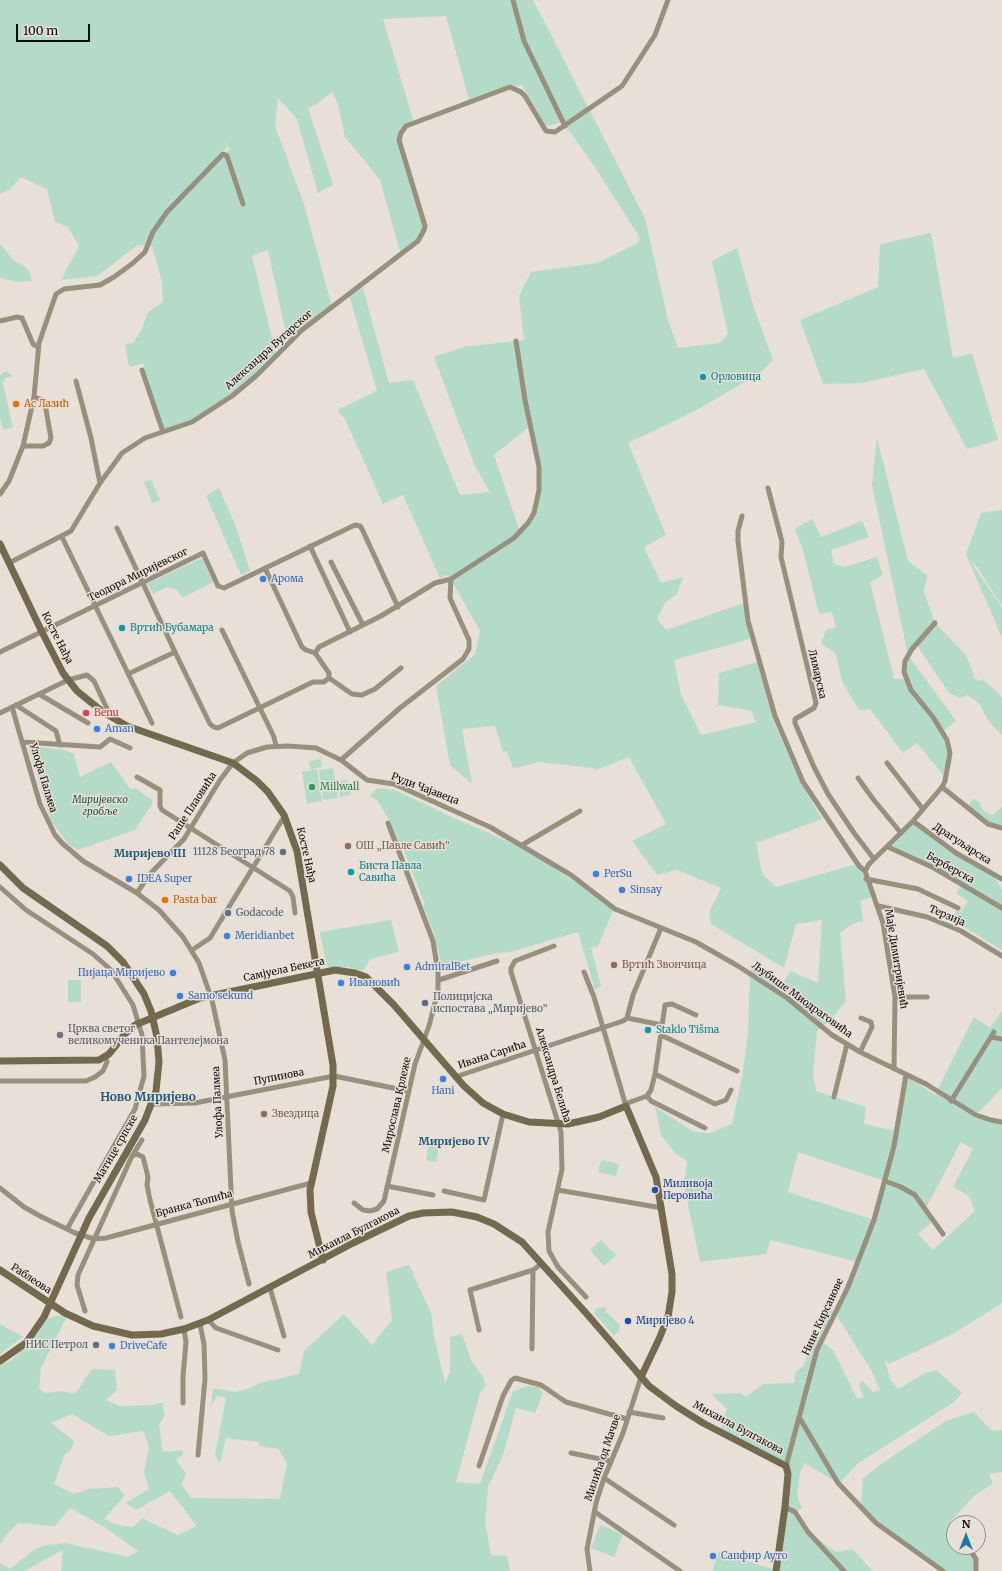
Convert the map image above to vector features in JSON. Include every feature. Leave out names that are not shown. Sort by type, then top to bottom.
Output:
[{"type":"street","points":[[513,0],[524,41],[565,126],[622,86],[655,35],[668,0]]},
{"type":"street","name":"Александра Бугарског","points":[[9,563],[62,537],[74,528],[100,483],[122,453],[139,441],[192,422],[241,389],[302,330],[418,241],[422,236],[425,226],[400,140],[401,133],[406,126],[507,88],[520,92],[525,96],[546,131],[555,132],[565,126]]},
{"type":"street","points":[[0,494],[8,481],[23,446],[34,397],[38,347],[56,294],[64,290],[100,284],[123,271],[144,252],[153,232],[167,212],[223,154],[227,156],[243,204]]},
{"type":"street","points":[[0,321],[17,317],[22,318],[33,344],[38,347]]},
{"type":"street","points":[[315,653],[319,647],[398,607],[435,583],[451,579],[514,538],[528,523],[537,506],[539,467],[525,400],[516,341]]},
{"type":"street","points":[[142,370],[162,432]]},
{"type":"street","points":[[76,381],[91,438],[100,483]]},
{"type":"street","points":[[23,446],[43,446],[49,443],[51,438],[45,404],[43,400],[34,397]]},
{"type":"street","name":"Лимарска","points":[[768,488],[782,542],[781,557],[816,702],[814,708],[795,719],[795,723],[814,767],[828,794],[854,833],[874,859]]},
{"type":"street","points":[[742,516],[738,532],[738,541],[748,620],[774,716],[803,782],[859,866],[865,871],[874,859],[913,821],[922,808],[942,787],[949,760],[947,740],[933,717],[911,690],[906,679],[904,666],[912,649],[935,623]]},
{"type":"street","points":[[398,607],[360,526],[352,526],[265,568],[302,647],[315,653],[329,673],[329,678],[352,694],[362,695],[375,689],[401,668]]},
{"type":"street","points":[[117,528],[210,724],[214,727],[218,728],[313,682],[324,682],[329,678]]},
{"type":"street","points":[[62,537],[152,723]]},
{"type":"street","name":"Косте Нађа","points":[[0,544],[42,632],[68,680],[77,691],[112,718],[138,730],[208,753],[233,763],[257,781],[268,792],[282,811],[289,825],[297,852],[319,973],[334,1076],[311,1182],[311,1212],[323,1260]]},
{"type":"street","points":[[310,546],[350,632]]},
{"type":"street","name":"Теодора Миријевског","points":[[0,652],[203,553],[218,586],[221,588],[265,568]]},
{"type":"street","points":[[331,562],[363,625]]},
{"type":"street","points":[[341,760],[400,708],[463,660],[469,649],[469,640],[450,598],[451,579]]},
{"type":"street","points":[[222,630],[274,737],[276,746]]},
{"type":"street","points":[[128,674],[175,652]]},
{"type":"street","points":[[0,714],[68,680],[83,675],[91,677],[112,718]]},
{"type":"street","points":[[39,694],[88,723]]},
{"type":"street","points":[[14,706],[56,730],[60,745]]},
{"type":"street","name":"Улофа Палмеа","points":[[14,706],[40,804],[55,835],[62,843],[84,861],[137,893],[159,910],[172,922],[192,950],[199,963],[211,996],[225,1060],[228,1096],[232,1203],[238,1242],[249,1284]]},
{"type":"street","points":[[23,742],[100,747],[110,739],[130,748]]},
{"type":"street","name":"Руди Чајавеца","points":[[233,763],[254,750],[276,746],[316,748],[341,760],[367,780],[397,785],[471,817],[522,845],[571,875],[615,909],[661,928]]},
{"type":"street","points":[[887,762],[922,808]]},
{"type":"street","name":"Раше Плаовића","points":[[137,893],[149,875],[176,849],[191,829],[220,780],[233,763]]},
{"type":"street","points":[[138,777],[160,790],[160,806],[162,810],[290,891],[293,897],[295,913]]},
{"type":"street","points":[[858,778],[901,833]]},
{"type":"street","points":[[942,787],[988,824],[1002,828]]},
{"type":"street","points":[[522,845],[538,834],[580,811]]},
{"type":"street","points":[[192,950],[210,938],[282,820]]},
{"type":"street","name":"Драгуљарска","points":[[913,821],[956,853],[1002,879]]},
{"type":"street","name":"Мирослава Крлеже","points":[[354,1203],[363,1210],[370,1211],[377,1209],[384,1201],[408,1091],[415,1064],[434,1011],[439,980],[433,941],[388,823]]},
{"type":"street","name":"Берберска","points":[[888,847],[934,868],[1002,908]]},
{"type":"street","name":"Матице српске","points":[[0,865],[6,873],[36,899],[115,953],[128,969],[144,994],[153,1017],[159,1062],[158,1080],[152,1104],[139,1133],[107,1186],[81,1235],[44,1317],[26,1343],[0,1361]]},
{"type":"street","name":"Маје Димитријевић","points":[[865,871],[866,879],[879,906],[895,997],[894,1069]]},
{"type":"street","points":[[866,879],[918,889],[958,908]]},
{"type":"street","name":"Матице српске","points":[[2,890],[26,910],[93,954],[111,970],[133,1005],[143,1041],[144,1076],[135,1108],[67,1229]]},
{"type":"street","name":"Терзија","points":[[879,906],[927,917],[961,931],[1002,956]]},
{"type":"street","points":[[627,1018],[634,995],[661,928]]},
{"type":"street","name":"Љубише Миодраговића","points":[[661,928],[696,942],[750,974],[787,998],[832,1035],[860,1052],[926,1084],[951,1101],[980,1117],[1002,1122]]},
{"type":"street","name":"Александра Белића","points":[[554,946],[515,961],[511,968],[560,1124],[562,1169],[548,1232],[549,1251],[558,1267],[586,1297]]},
{"type":"street","points":[[439,980],[498,961]]},
{"type":"street","name":"Самјуела Бекета","points":[[106,1057],[125,1034],[139,1023],[194,1000],[334,970],[347,971],[368,979],[455,1077],[475,1096],[503,1114],[520,1120],[560,1124],[588,1120],[626,1105]]},
{"type":"street","points":[[584,972],[626,1105],[655,1172],[671,1265],[671,1301],[668,1317],[640,1377]]},
{"type":"street","points":[[895,997],[927,997]]},
{"type":"street","points":[[626,1105],[647,1096],[651,1090],[655,1074],[665,1005],[669,1003],[696,1015]]},
{"type":"street","points":[[602,1028],[627,1018],[662,1025]]},
{"type":"street","points":[[860,1052],[872,1027],[871,1022],[861,1018]]},
{"type":"street","name":"Ивана Сарића","points":[[455,1077],[602,1028]]},
{"type":"street","points":[[951,1101],[993,1034],[1002,1039]]},
{"type":"street","points":[[661,1035],[737,1071]]},
{"type":"street","points":[[834,1097],[847,1044]]},
{"type":"street","points":[[0,1061],[89,1061],[106,1057],[107,1062],[103,1071],[94,1078],[86,1081],[0,1081]]},
{"type":"street","points":[[655,1074],[715,1104],[726,1100],[731,1090]]},
{"type":"street","name":"Нине Кирсанове","points":[[776,1571],[785,1507],[788,1474],[786,1466],[817,1350],[853,1274],[874,1220],[894,1146],[906,1075]]},
{"type":"street","name":"Пупинова","points":[[152,1104],[195,1103],[334,1076],[408,1091]]},
{"type":"street","points":[[647,1096],[651,1101],[705,1128]]},
{"type":"street","points":[[444,1191],[484,1200],[503,1114]]},
{"type":"street","name":"Матице српске","points":[[85,1311],[76,1280],[132,1156],[142,1140]]},
{"type":"street","name":"Матице српске","points":[[132,1156],[137,1154],[143,1157],[148,1177],[147,1186],[156,1224]]},
{"type":"street","points":[[885,1181],[901,1187],[915,1195],[943,1234]]},
{"type":"street","name":"Бранка Ћопића","points":[[0,1188],[24,1207],[67,1229],[94,1239],[106,1238],[311,1182]]},
{"type":"street","points":[[388,1186],[433,1195]]},
{"type":"street","points":[[558,1190],[662,1208]]},
{"type":"street","name":"Михаила Булгакова","points":[[50,1304],[65,1313],[98,1328],[125,1334],[153,1335],[184,1329],[208,1320],[394,1222],[409,1216],[423,1213],[452,1212],[477,1217],[506,1230],[522,1242],[586,1313],[640,1377],[660,1394],[689,1414],[786,1466]]},
{"type":"street","points":[[156,1224],[181,1317]]},
{"type":"street","points":[[479,1330],[470,1290],[533,1270],[541,1264]]},
{"type":"street","name":"Раблеова","points":[[0,1270],[50,1304]]},
{"type":"street","points":[[532,1349],[533,1270]]},
{"type":"street","points":[[270,1288],[284,1336]]},
{"type":"street","points":[[44,1317],[53,1312],[65,1313]]},
{"type":"street","points":[[208,1320],[216,1328],[278,1350]]},
{"type":"street","points":[[198,1455],[205,1379],[204,1337],[200,1324]]},
{"type":"street","points":[[183,1403],[183,1376],[186,1342],[184,1329]]},
{"type":"street","name":"Милића од Мачве","points":[[590,1571],[587,1549],[594,1512],[604,1478],[627,1419],[640,1377]]},
{"type":"street","points":[[479,1466],[503,1396],[510,1381],[515,1378],[541,1385],[566,1402],[627,1419]]},
{"type":"street","points":[[629,1412],[664,1418]]},
{"type":"street","points":[[799,1417],[838,1483],[876,1523],[943,1571]]},
{"type":"street","points":[[571,1453],[610,1461]]},
{"type":"street","points":[[604,1478],[674,1525]]},
{"type":"street","points":[[785,1507],[795,1512],[813,1537],[844,1571]]},
{"type":"street","points":[[594,1512],[680,1571]]},
{"type":"street","points":[[973,1555],[976,1559],[976,1571]]},
{"type":"green space","points":[[0,0],[533,0],[645,218],[668,320],[678,348],[720,343],[728,334],[712,261],[737,248],[754,308],[773,360],[759,374],[691,413],[628,443],[666,535],[644,547],[661,583],[683,577],[677,594],[665,603],[657,619],[666,630],[744,603],[750,639],[674,660],[681,695],[701,735],[756,722],[752,711],[718,705],[719,673],[757,662],[775,725],[801,783],[822,819],[756,843],[762,874],[776,887],[853,865],[862,871],[872,897],[860,901],[863,921],[852,924],[840,933],[846,1001],[832,1018],[817,1031],[813,1073],[816,1091],[866,1107],[864,1124],[896,1131],[906,1075],[935,1095],[974,1017],[990,1028],[1002,1011],[1002,1088],[976,1115],[1002,1122],[1002,1303],[953,1334],[889,1364],[885,1360],[890,1379],[898,1389],[925,1373],[936,1370],[962,1393],[954,1402],[857,1464],[839,1484],[805,1463],[800,1472],[797,1496],[802,1508],[795,1512],[808,1532],[836,1552],[852,1549],[873,1571],[712,1571],[719,1552],[776,1570],[786,1466],[719,1432],[727,1409],[711,1394],[740,1393],[746,1397],[763,1384],[794,1383],[796,1372],[803,1366],[828,1311],[834,1311],[857,1262],[771,1240],[766,1254],[700,1262],[684,1185],[687,1161],[676,1154],[661,1135],[655,1107],[694,1132],[710,1133],[732,1124],[743,1072],[748,1032],[750,974],[752,967],[784,982],[790,971],[818,983],[822,920],[796,924],[784,968],[711,924],[709,912],[721,888],[677,870],[657,875],[632,841],[666,824],[629,757],[596,770],[592,768],[540,762],[513,768],[507,751],[503,752],[495,726],[462,729],[472,784],[450,765],[436,686],[475,654],[480,631],[451,579],[447,575],[440,578],[403,495],[383,504],[345,419],[337,410],[377,391],[349,295],[362,285],[389,383],[413,380],[460,495],[490,492],[475,466],[434,357],[464,347],[524,340],[519,296],[531,272],[597,263],[636,244],[640,238],[593,164],[563,122],[546,126],[522,85],[507,87],[470,103],[446,16],[383,19],[414,123],[403,130],[399,140],[425,226],[422,236],[401,255],[380,180],[345,137],[338,104],[332,92],[318,103],[308,108],[333,185],[318,193],[297,119],[278,98],[275,126],[304,204],[332,307],[288,343],[268,250],[252,256],[276,355],[251,380],[196,419],[163,432],[142,370],[145,363],[129,367],[125,344],[133,343],[142,329],[147,313],[163,302],[162,282],[152,246],[138,245],[97,276],[61,280],[79,246],[68,227],[55,222],[47,189],[21,177],[9,190],[0,194]],"holes":[[[222,138],[230,149],[196,186],[227,146]],[[530,426],[540,481],[534,513],[520,532],[494,455]],[[961,1142],[973,1149],[953,1187],[969,1196],[975,1211],[933,1250],[918,1234],[934,1220],[926,1208]],[[798,1152],[885,1181],[874,1220],[788,1192]],[[835,1313],[871,1370],[880,1390],[873,1392],[862,1380],[859,1385],[864,1397],[857,1399],[833,1350],[821,1341]]]},
{"type":"green space","points":[[931,233],[953,358],[972,353],[998,440],[967,449],[924,369],[861,383],[823,384],[800,320],[878,287],[880,244]]},
{"type":"green space","points":[[0,244],[14,261],[24,266],[29,271],[32,281],[20,282],[0,278]]},
{"type":"green space","points":[[6,371],[13,376],[4,379],[3,383],[13,428],[3,429],[0,417],[0,375]]},
{"type":"green space","points":[[877,438],[908,561],[927,575],[924,592],[935,623],[966,655],[975,679],[985,681],[1002,697],[1002,735],[989,722],[979,703],[967,695],[959,698],[949,693],[916,644],[908,655],[872,485]]},
{"type":"green space","points":[[151,480],[160,500],[152,503],[144,482]]},
{"type":"green space","points":[[219,488],[236,527],[250,571],[241,575],[206,496]]},
{"type":"green space","points":[[1002,510],[1002,606],[977,567],[969,559],[1002,608],[1002,638],[966,554],[981,513]]},
{"type":"green space","points":[[812,519],[821,537],[862,521],[869,537],[831,550],[834,564],[845,567],[877,557],[883,575],[870,582],[894,679],[906,679],[908,655],[956,721],[944,730],[949,747],[945,777],[917,743],[903,753],[870,709],[859,710],[842,681],[836,654],[821,643],[826,630],[836,627],[832,612],[819,614],[803,550],[795,529]]},
{"type":"green space","points":[[202,558],[213,582],[182,598],[178,590],[167,587],[153,594],[147,584]]},
{"type":"green space","name":"Миријевско гробље","points":[[28,746],[65,750],[74,754],[80,777],[111,762],[131,790],[135,788],[152,800],[152,804],[135,830],[78,850],[68,844],[50,819]]},
{"type":"green space","points":[[321,759],[322,767],[310,769],[309,761]]},
{"type":"green space","points":[[333,768],[338,798],[323,800],[319,770]]},
{"type":"green space","name":"Millwall","points":[[317,769],[322,801],[307,804],[302,772]]},
{"type":"green space","points":[[348,780],[351,795],[340,797],[337,782]]},
{"type":"green space","points":[[377,788],[395,790],[458,820],[505,840],[536,856],[614,908],[598,946],[591,948],[601,986],[595,990],[578,932],[510,952],[497,953],[442,966],[433,930],[423,906],[425,904],[401,843],[398,843],[391,823],[377,800],[370,796]]},
{"type":"green space","points":[[973,799],[979,802],[983,811],[992,815],[1002,807],[1002,825],[991,823],[968,806]]},
{"type":"green space","points":[[913,821],[992,874],[1002,889],[1002,950],[951,919],[957,910],[961,912],[968,901],[956,893],[961,885],[888,847]]},
{"type":"green space","points":[[391,920],[399,952],[370,959],[363,971],[348,967],[327,967],[320,932]]},
{"type":"green space","points":[[68,980],[81,980],[81,1002],[68,1002]]},
{"type":"green space","points":[[429,1143],[439,1144],[436,1162],[426,1160]]},
{"type":"green space","points":[[601,1160],[619,1164],[616,1176],[598,1172]]},
{"type":"green space","points":[[601,1240],[616,1255],[604,1266],[590,1250]]},
{"type":"green space","points":[[409,1265],[431,1313],[434,1336],[445,1383],[450,1372],[450,1337],[462,1334],[472,1362],[482,1375],[486,1385],[480,1393],[456,1482],[480,1484],[513,1391],[527,1386],[539,1387],[543,1393],[535,1413],[516,1408],[503,1455],[488,1487],[485,1522],[491,1555],[507,1556],[510,1571],[61,1571],[63,1550],[24,1571],[0,1571],[0,1563],[10,1569],[35,1549],[46,1545],[65,1543],[129,1557],[138,1551],[106,1528],[70,1508],[55,1526],[18,1523],[7,1534],[0,1545],[0,1365],[10,1361],[32,1342],[48,1318],[61,1315],[66,1318],[41,1368],[39,1388],[45,1393],[62,1391],[75,1394],[92,1369],[115,1370],[117,1390],[106,1400],[119,1406],[151,1405],[162,1403],[165,1415],[159,1425],[163,1452],[182,1450],[184,1454],[176,1460],[186,1474],[181,1484],[191,1498],[280,1499],[287,1464],[279,1449],[259,1446],[259,1442],[226,1438],[220,1463],[215,1455],[226,1398],[217,1396],[211,1406],[213,1388],[235,1392],[253,1387],[259,1383],[299,1374],[304,1351],[344,1314],[372,1345],[392,1320],[386,1272]],"holes":[[[72,1414],[109,1436],[143,1431],[149,1447],[144,1472],[149,1489],[126,1503],[136,1510],[170,1491],[197,1526],[177,1535],[142,1518],[133,1527],[117,1525],[104,1519],[125,1495],[118,1487],[89,1489],[74,1494],[54,1484],[64,1455],[71,1450],[74,1441],[51,1423]]]},
{"type":"green space","points":[[604,1307],[607,1309],[605,1311],[620,1325],[619,1331],[614,1336],[594,1313],[597,1308]]},
{"type":"green space","points":[[0,1324],[23,1337],[0,1354]]},
{"type":"green space","points":[[974,1412],[992,1431],[1002,1430],[1002,1472],[989,1474],[993,1483],[974,1496],[956,1515],[946,1515],[946,1555],[971,1555],[978,1571],[943,1571],[876,1523],[861,1507],[863,1478],[884,1462],[946,1421]]},
{"type":"green space","points":[[600,1525],[623,1534],[614,1557],[591,1548]]},
{"type":"place","name":"Орловица","points":[[703,377]]},
{"type":"place","name":"Ас Лазић","points":[[16,404]]},
{"type":"place","name":"Арома","points":[[263,579]]},
{"type":"place","name":"Вртић Бубамара","points":[[122,628]]},
{"type":"place","name":"Benu","points":[[86,713]]},
{"type":"place","name":"Aman","points":[[97,729]]},
{"type":"place","name":"Millwall","points":[[312,787]]},
{"type":"place","name":"ОШ „Павле Савић”","points":[[348,846]]},
{"type":"place","name":"11128 Београд 78","points":[[283,852]]},
{"type":"place","name":"Биста Павла Савића","points":[[351,872]]},
{"type":"place","name":"PerSu","points":[[596,874]]},
{"type":"place","name":"IDEA Super","points":[[129,879]]},
{"type":"place","name":"Sinsay","points":[[622,890]]},
{"type":"place","name":"Pasta bar","points":[[165,900]]},
{"type":"place","name":"Godacode","points":[[228,913]]},
{"type":"place","name":"Meridianbet","points":[[227,936]]},
{"type":"place","name":"Вртић Звончица","points":[[614,965]]},
{"type":"place","name":"AdmiralBet","points":[[407,967]]},
{"type":"place","name":"Пијаца Миријево","points":[[173,973]]},
{"type":"place","name":"Ивановић","points":[[341,983]]},
{"type":"place","name":"Samo sekund","points":[[180,996]]},
{"type":"place","name":"Полицијска испостава „Миријево”","points":[[425,1003]]},
{"type":"place","name":"Staklo Tišma","points":[[648,1030]]},
{"type":"place","name":"Црква светог великомученика Пантелејмона","points":[[60,1035]]},
{"type":"place","name":"Hani","points":[[443,1079]]},
{"type":"place","name":"Звездица","points":[[264,1114]]},
{"type":"place","name":"Миливоја Перовића","points":[[655,1190]]},
{"type":"place","name":"Миријево 4","points":[[628,1321]]},
{"type":"place","name":"НИС Петрол","points":[[96,1345]]},
{"type":"place","name":"DriveCafe","points":[[112,1346]]},
{"type":"place","name":"Сапфир Ауто","points":[[713,1556]]},
{"type":"district","name":"Миријево III","points":[[150,854]]},
{"type":"district","name":"Ново Миријево","points":[[148,1098]]},
{"type":"district","name":"Миријево IV","points":[[454,1142]]}]
